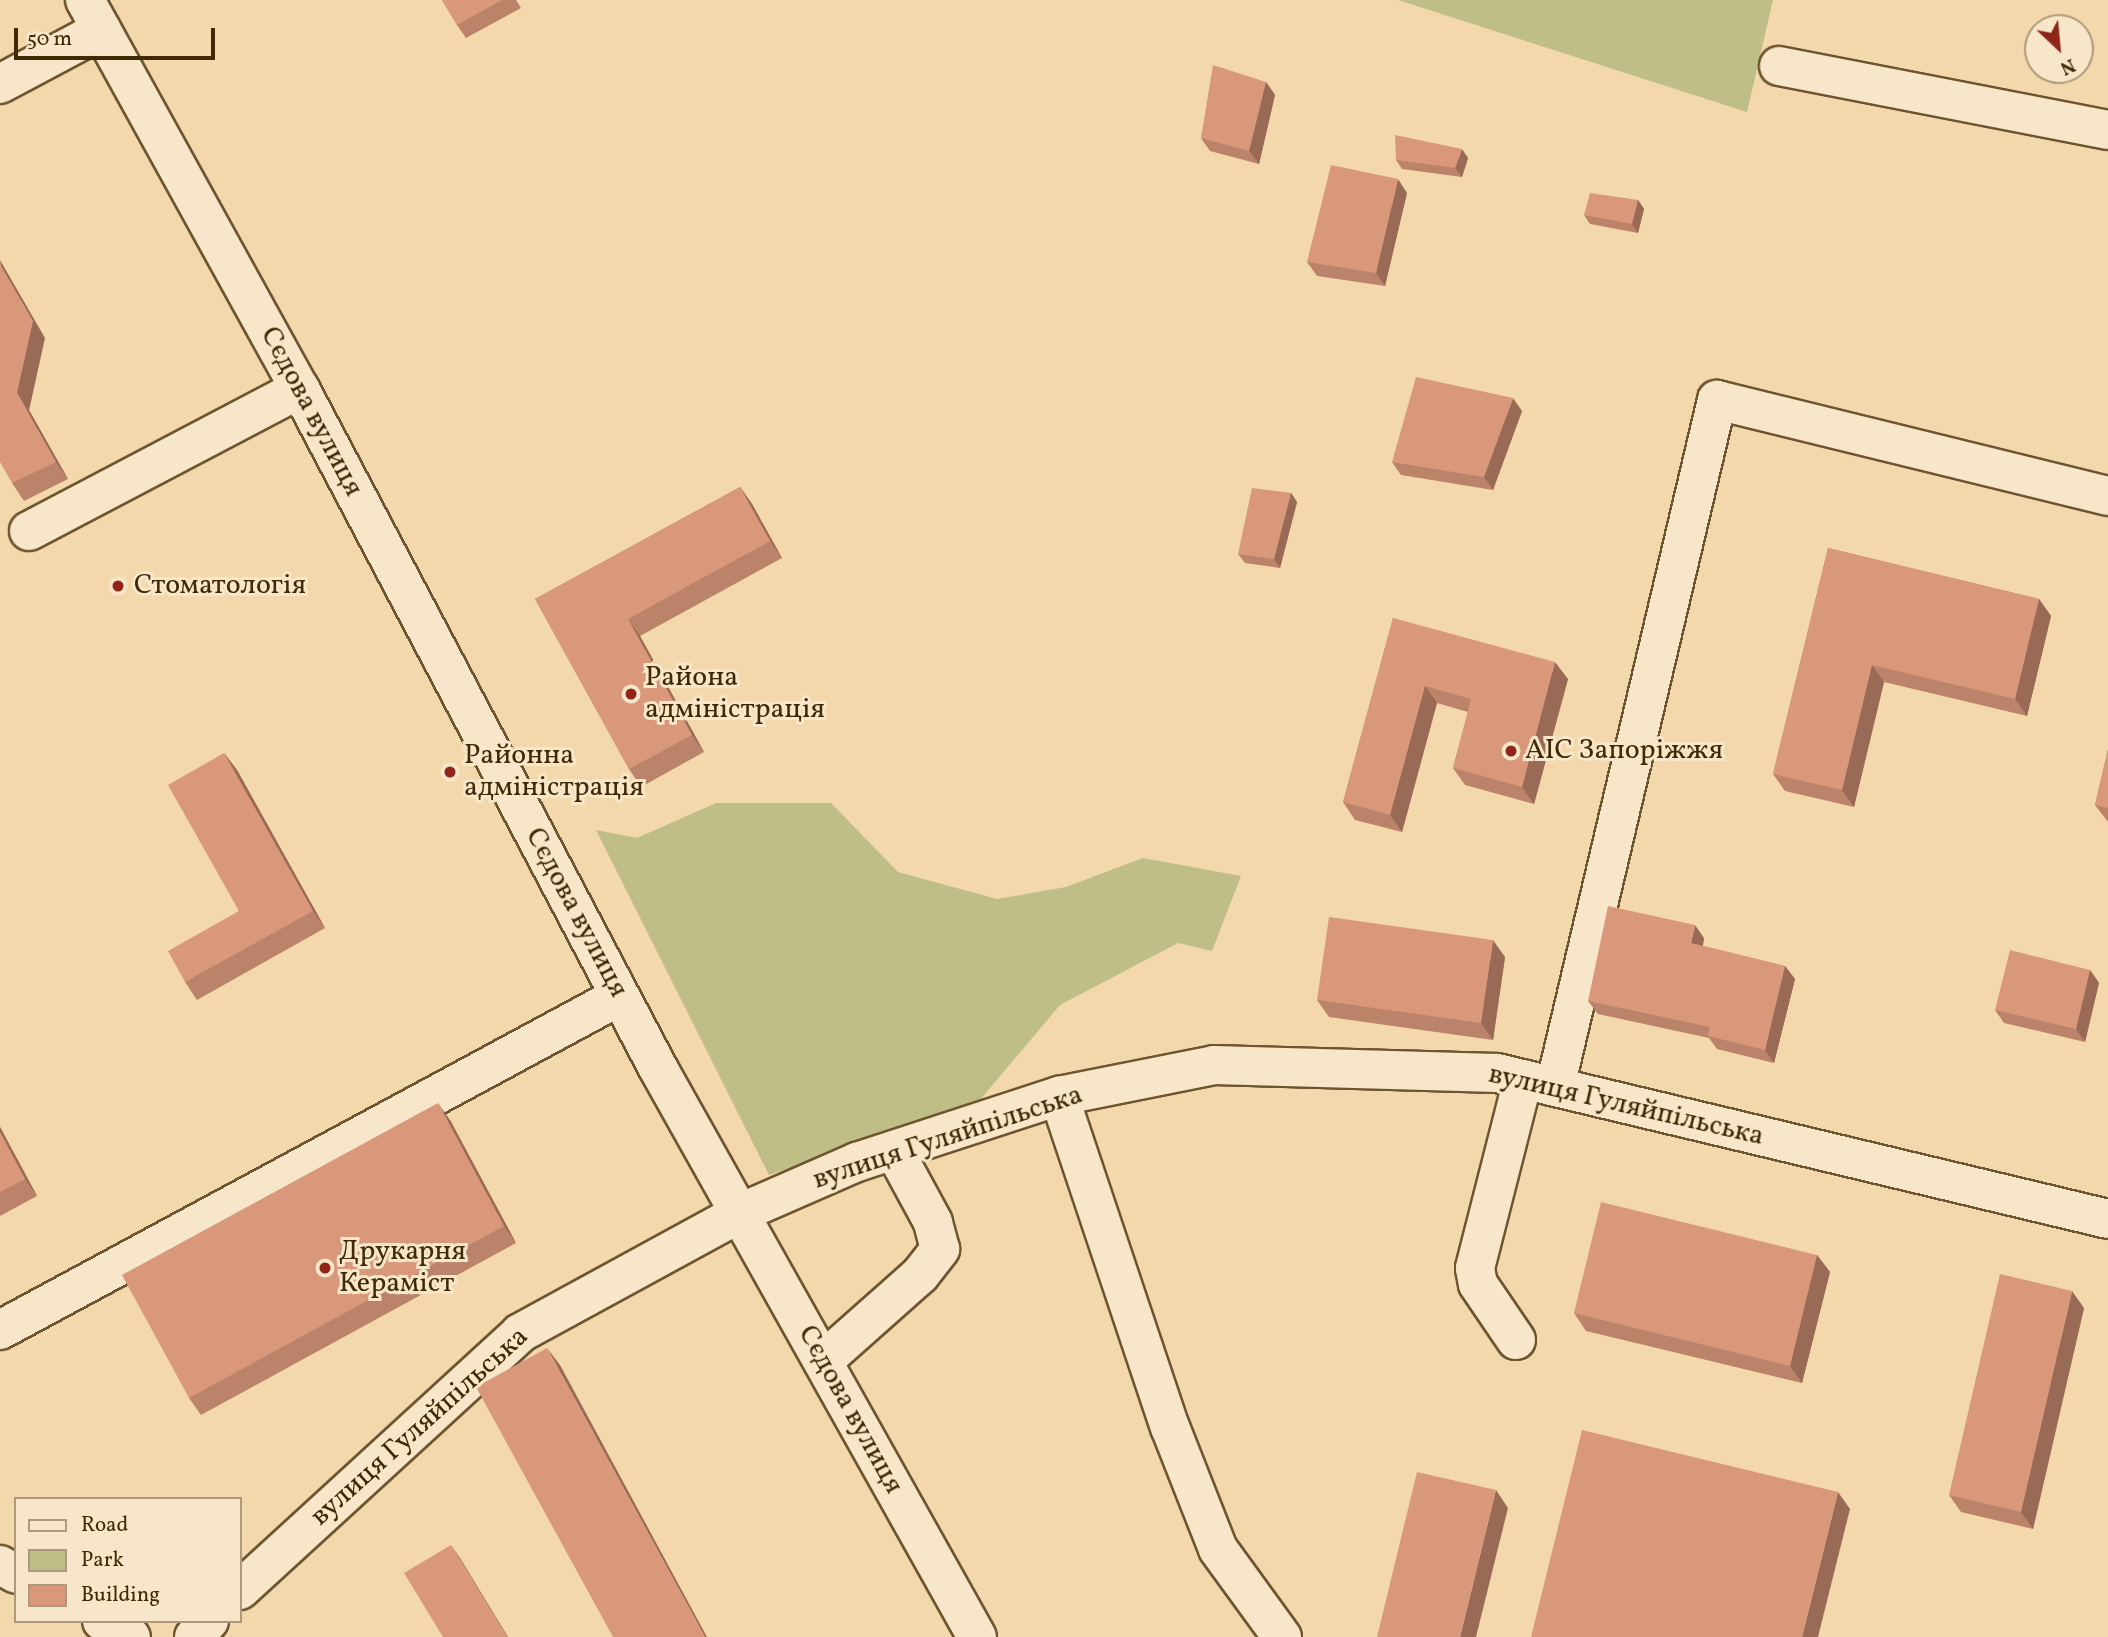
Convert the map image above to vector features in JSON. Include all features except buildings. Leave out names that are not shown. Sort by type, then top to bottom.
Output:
[{"type":"street","points":[[0,84],[93,15]]},
{"type":"street","name":"Сєдова вулиця","points":[[93,15],[300,389],[620,996],[977,1637]]},
{"type":"street","points":[[1779,66],[2108,130]]},
{"type":"street","points":[[29,531],[300,389]]},
{"type":"street","points":[[1516,1340],[1478,1284],[1475,1268],[1539,1083],[1717,400],[2108,496]]},
{"type":"street","points":[[0,1330],[620,996]]},
{"type":"street","name":"вулиця Гуляйпільська","points":[[242,1588],[520,1333],[740,1213],[857,1162],[1059,1096],[1214,1065],[1497,1073],[2108,1219]]},
{"type":"street","points":[[1059,1096],[1170,1427],[1218,1549],[1268,1623],[1283,1637]]},
{"type":"street","points":[[822,1361],[920,1275],[940,1249],[933,1222],[894,1152]]},
{"type":"street","points":[[106,1623],[131,1637]]},
{"type":"street","points":[[194,1637],[207,1623]]},
{"type":"green space","points":[[1398,0],[1773,0],[1747,112]]},
{"type":"green space","points":[[716,803],[831,803],[898,872],[997,899],[1066,887],[1143,858],[1241,876],[1212,951],[1178,943],[1060,1005],[974,1107],[769,1175],[596,830],[637,838]]},
{"type":"place","name":"Стоматологія","points":[[118,586]]},
{"type":"place","name":"Района адміністрація","points":[[631,694]]},
{"type":"place","name":"АІС Запоріжжя","points":[[1511,751]]},
{"type":"place","name":"Районна адміністрація","points":[[450,772]]},
{"type":"place","name":"Друкарня Кераміст","points":[[325,1268]]}]
